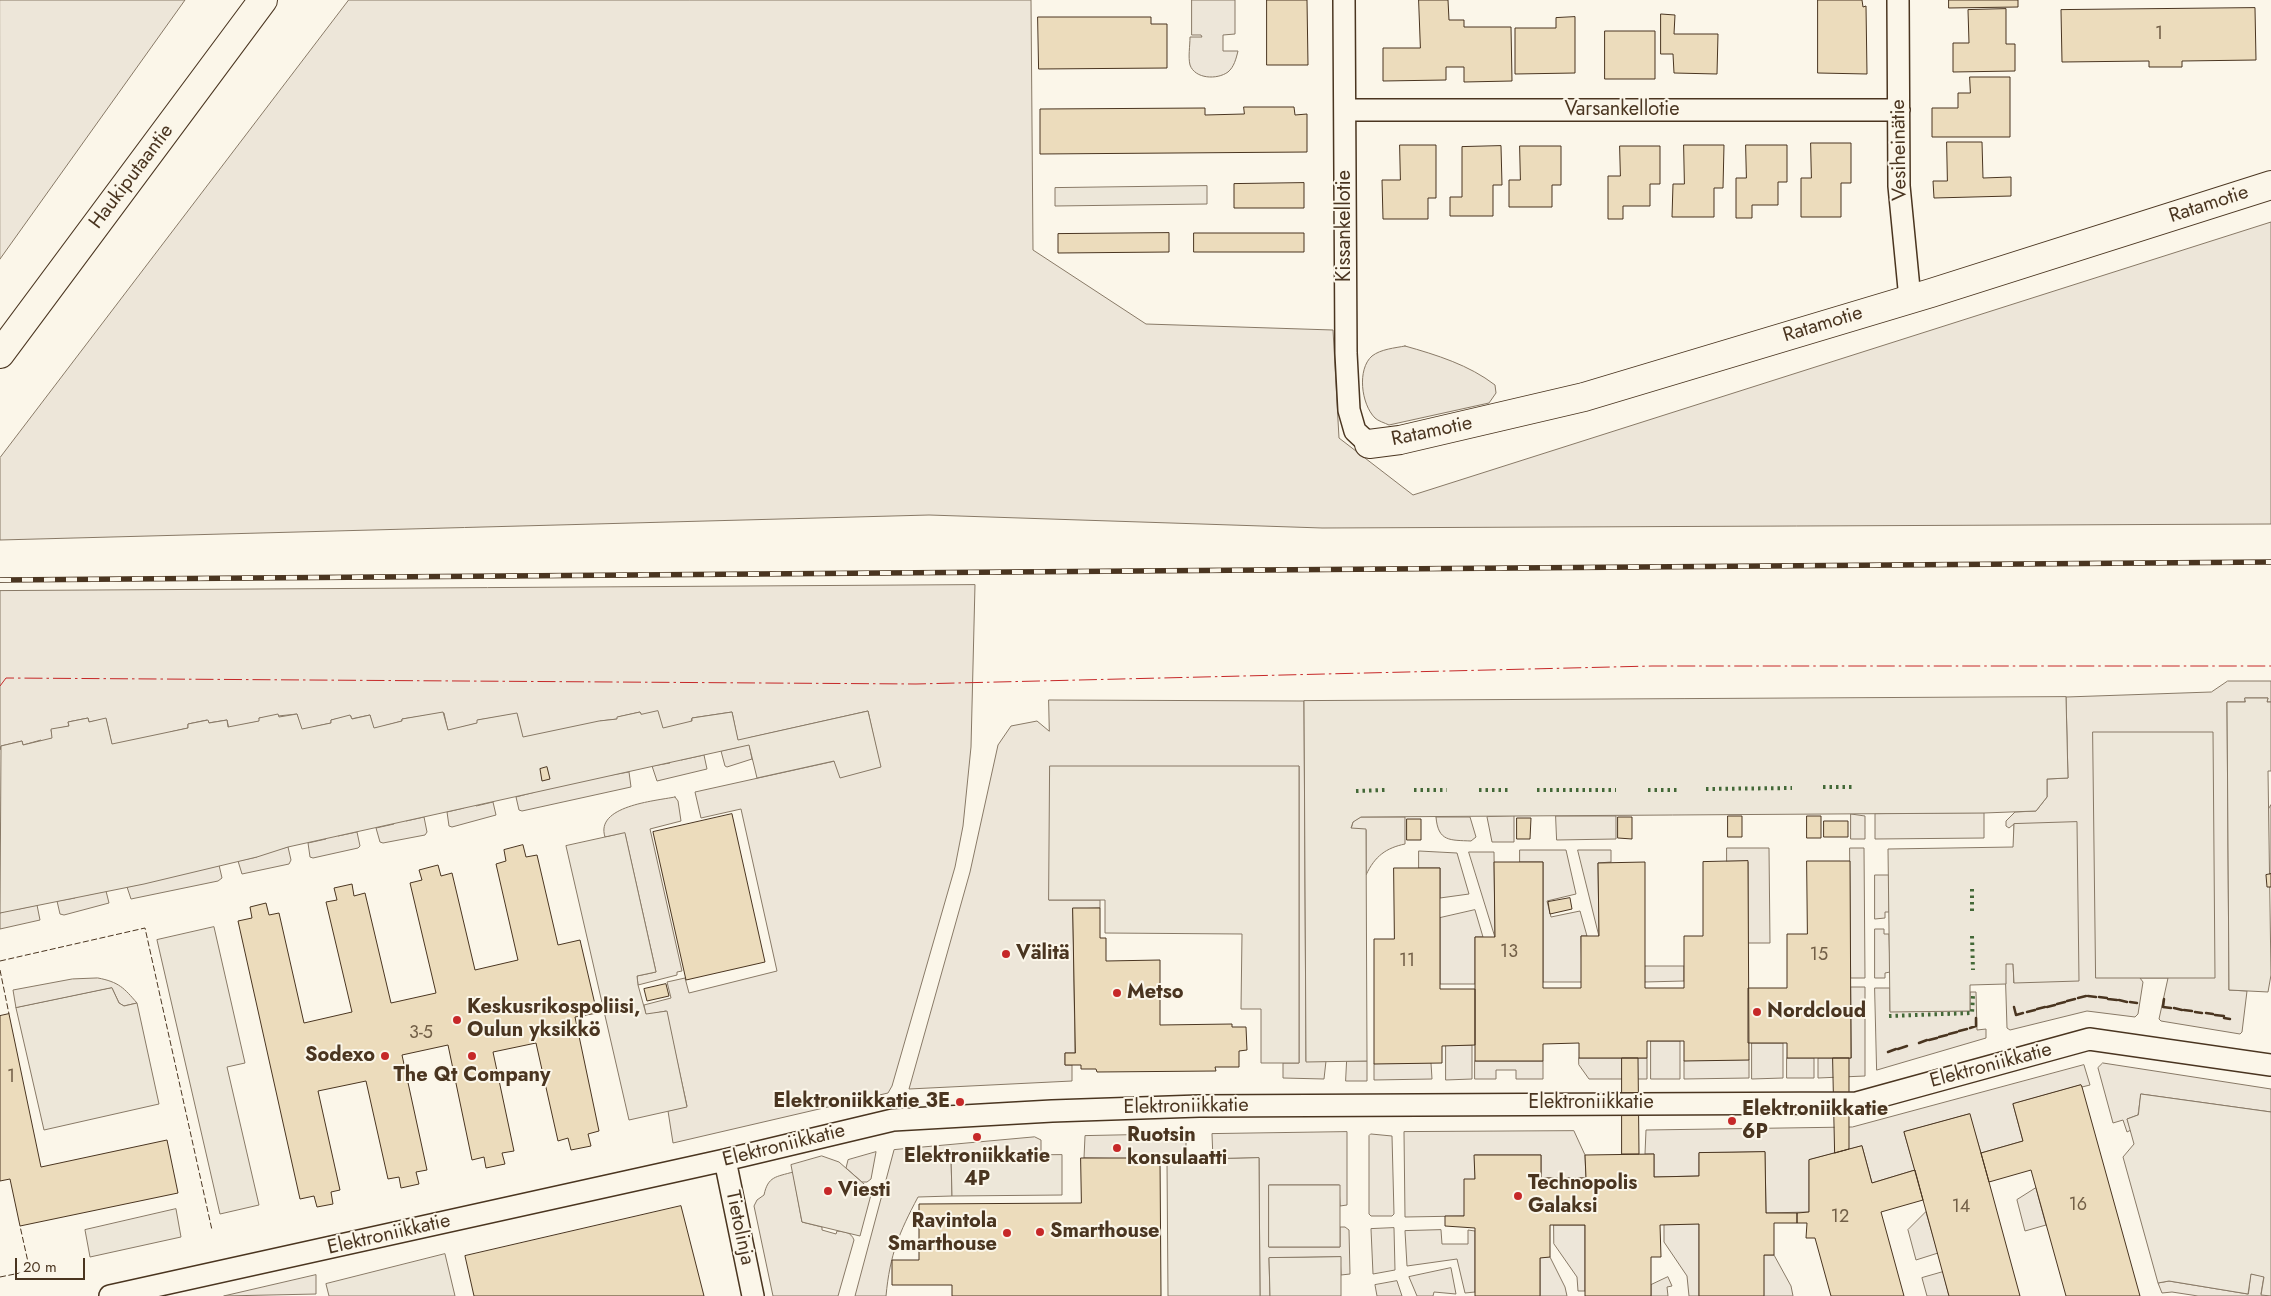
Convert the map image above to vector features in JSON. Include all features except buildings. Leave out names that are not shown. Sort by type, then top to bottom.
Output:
[{"type":"street","name":"Haukiputaantie","points":[[0,354],[263,0]]},
{"type":"street","name":"Kissankellotie","points":[[1344,0],[1346,352],[1349,410],[1355,431],[1369,444]]},
{"type":"street","name":"Vesiheinätie","points":[[1898,0],[1899,186],[1910,299]]},
{"type":"street","name":"Varsankellotie","points":[[1345,110],[1899,110]]},
{"type":"street","name":"Ratamotie","points":[[1369,444],[1400,440],[1584,397],[1910,299],[2271,185]]},
{"type":"street","name":"Elektroniikkatie","points":[[110,1296],[725,1160],[893,1120],[1052,1111],[1272,1105],[1856,1103],[2089,1039],[2271,1065]]},
{"type":"street","name":"Tietolinja","points":[[725,1160],[753,1296]]},
{"type":"shaded area","points":[[0,0],[185,0],[0,259]]},
{"type":"shaded area","points":[[349,0],[1031,0],[1033,250],[1146,324],[1333,330],[1339,438],[1413,495],[2271,222],[2271,524],[1322,528],[929,515],[0,540],[0,458]]},
{"type":"shaded area","points":[[1192,0],[1235,0],[1235,34],[1223,35],[1223,51],[1238,51],[1232,68],[1223,75],[1207,77],[1196,73],[1190,65],[1190,37],[1202,37],[1201,35],[1192,35]]},
{"type":"shaded area","points":[[1207,186],[1207,204],[1055,206],[1055,188]]},
{"type":"shaded area","points":[[1405,346],[1464,366],[1495,385],[1496,393],[1489,403],[1389,425],[1378,420],[1370,412],[1364,396],[1364,369],[1372,356],[1388,349]]},
{"type":"shaded area","points":[[975,585],[971,747],[963,826],[955,867],[892,1086],[888,1093],[673,1143],[668,1111],[687,1106],[666,1011],[646,1015],[644,1005],[671,998],[667,982],[685,978],[689,993],[777,971],[741,809],[701,818],[695,792],[835,761],[880,767],[868,711],[748,738],[752,759],[727,767],[725,766],[721,751],[739,747],[732,712],[692,718],[681,760],[704,755],[707,769],[657,781],[652,766],[670,763],[640,712],[618,717],[618,719],[600,721],[611,775],[629,772],[631,787],[522,811],[519,810],[516,797],[535,792],[517,714],[478,720],[478,723],[459,728],[476,806],[493,802],[496,815],[452,827],[449,826],[447,812],[464,808],[444,713],[402,719],[402,721],[384,726],[406,821],[424,817],[427,832],[425,835],[383,843],[380,842],[376,828],[394,824],[370,715],[351,719],[351,716],[331,720],[331,723],[313,727],[338,836],[357,832],[360,846],[313,858],[310,857],[308,843],[326,839],[297,714],[259,718],[260,721],[242,725],[269,851],[288,847],[291,860],[289,864],[242,874],[238,861],[257,857],[227,720],[208,723],[207,720],[188,724],[188,728],[170,732],[200,869],[219,865],[222,878],[218,881],[131,899],[127,887],[144,883],[106,719],[89,722],[88,718],[68,722],[69,726],[51,730],[87,895],[106,891],[109,903],[64,915],[60,914],[57,901],[75,898],[41,740],[23,745],[22,741],[1,746],[0,750],[0,591]]},
{"type":"shaded area","points":[[2228,681],[2271,681],[2271,702],[2267,702],[2268,698],[2245,698],[2245,702],[2227,702],[2229,990],[2247,991],[2242,1032],[2240,1034],[2161,1021],[2159,1019],[2168,978],[2140,978],[2143,982],[2138,1014],[2135,1017],[2087,1011],[2010,1030],[2007,1028],[2005,964],[2013,963],[2014,983],[2014,824],[2009,828],[2006,826],[2006,821],[2015,812],[2036,811],[2047,797],[2047,779],[2068,778],[2066,697],[2211,692]]},
{"type":"shaded area","points":[[2066,697],[2068,778],[2047,779],[2047,797],[2036,811],[1984,813],[1361,817],[1353,822],[1351,828],[1366,829],[1367,1061],[1306,1062],[1304,701]]},
{"type":"shaded area","points":[[2245,698],[2268,698],[2267,702],[2271,702],[2271,771],[2268,771],[2271,975],[2268,992],[2229,990],[2227,702],[2245,702]]},
{"type":"shaded area","points":[[1049,700],[1304,701],[1306,1061],[1326,1061],[1324,1079],[1283,1078],[1283,1063],[1299,1063],[1299,766],[1049,900],[1100,900],[1100,908],[1073,909],[1075,1053],[1065,1053],[1065,1065],[1072,1065],[1072,1081],[909,1089],[970,872],[998,745],[1011,726],[1037,721],[1049,731]]},
{"type":"shaded area","points":[[658,711],[663,728],[692,721],[692,718],[732,712],[738,740],[868,711],[881,767],[840,778],[834,761],[757,778],[749,745],[288,847],[257,857],[144,884],[0,913],[1,746],[22,741],[23,745],[52,738],[51,729],[69,726],[68,722],[88,718],[89,722],[106,718],[112,744],[188,728],[188,724],[208,720],[209,723],[227,720],[228,727],[259,721],[259,718],[278,714],[279,717],[297,714],[302,729],[331,723],[331,720],[350,715],[352,719],[370,715],[374,728],[402,721],[402,719],[443,712],[448,730],[477,723],[477,720],[517,713],[523,737],[617,719],[617,717],[640,712],[641,714]]},
{"type":"shaded area","points":[[2093,732],[2213,732],[2215,978],[2096,978]]},
{"type":"shaded area","points":[[1050,766],[1299,766],[1299,1063],[1261,1063],[1261,1009],[1241,1009],[1242,934],[1105,933],[1105,900],[1049,900]]},
{"type":"shaded area","points":[[675,797],[678,801],[681,821],[650,829],[682,971],[677,972],[677,975],[638,985],[637,976],[656,972],[625,834],[605,837],[604,827],[609,818],[628,807]]},
{"type":"shaded area","points":[[2271,805],[2271,874],[2268,873],[2268,810]]},
{"type":"shaded area","points":[[1984,813],[1984,838],[1875,839],[1875,814]]},
{"type":"shaded area","points":[[1851,814],[1865,816],[1865,839],[1851,839]]},
{"type":"shaded area","points":[[1514,816],[1514,842],[1492,842],[1487,817]]},
{"type":"shaded area","points":[[1556,816],[1616,816],[1616,839],[1557,840]]},
{"type":"shaded area","points":[[1361,817],[1405,817],[1405,844],[1392,848],[1382,854],[1373,863],[1366,875],[1366,830],[1351,829],[1353,822]]},
{"type":"shaded area","points":[[1436,817],[1470,817],[1476,837],[1471,841],[1446,838],[1439,831]]},
{"type":"shaded area","points":[[2077,822],[2079,981],[2014,983],[2013,964],[2006,964],[2006,984],[1970,985],[1970,1011],[1890,1012],[1888,849],[2013,847],[2014,824]]},
{"type":"shaded area","points":[[0,823],[19,909],[37,905],[40,920],[0,929],[0,913],[6,911]]},
{"type":"shaded area","points":[[625,833],[656,972],[637,976],[638,985],[646,1014],[667,1011],[687,1107],[629,1120],[566,846]]},
{"type":"shaded area","points":[[1727,848],[1769,848],[1770,943],[1748,943],[1748,862],[1727,862]]},
{"type":"shaded area","points":[[1850,848],[1864,848],[1865,978],[1851,978]]},
{"type":"shaded area","points":[[1520,850],[1566,850],[1576,894],[1547,901],[1551,917],[1580,911],[1587,936],[1581,936],[1582,982],[1543,982],[1543,862],[1520,862]]},
{"type":"shaded area","points":[[1578,850],[1611,850],[1611,862],[1598,863],[1599,936]]},
{"type":"shaded area","points":[[1419,851],[1457,853],[1469,894],[1440,898],[1440,868],[1419,868]]},
{"type":"shaded area","points":[[1469,852],[1494,852],[1495,937]]},
{"type":"shaded area","points":[[1875,875],[1889,875],[1889,912],[1885,912],[1885,918],[1875,919]]},
{"type":"shaded area","points":[[1475,910],[1483,937],[1475,937],[1475,984],[1440,984],[1440,918]]},
{"type":"shaded area","points":[[214,927],[245,1063],[227,1067],[259,1205],[220,1214],[157,940]]},
{"type":"shaded area","points":[[1875,929],[1884,929],[1884,934],[1889,934],[1890,972],[1885,973],[1885,978],[1875,978]]},
{"type":"shaded area","points":[[1645,966],[1684,966],[1684,981],[1645,982]]},
{"type":"shaded area","points":[[98,978],[111,981],[120,986],[137,1003],[124,1006],[119,1003],[112,988],[16,1008],[13,990],[72,979]]},
{"type":"shaded area","points":[[1851,987],[1865,987],[1865,1076],[1818,1078],[1818,1058],[1851,1058]]},
{"type":"shaded area","points":[[112,988],[119,1003],[124,1006],[137,1003],[159,1104],[44,1130],[16,1008]]},
{"type":"shaded area","points":[[1875,988],[1890,988],[1890,1011],[1970,1011],[1970,992],[1976,992],[1977,1030],[1986,1029],[1986,1038],[1877,1070]]},
{"type":"shaded area","points":[[1651,1041],[1680,1041],[1680,1079],[1651,1079]]},
{"type":"shaded area","points":[[1752,1043],[1783,1043],[1783,1078],[1752,1079]]},
{"type":"shaded area","points":[[1446,1045],[1472,1045],[1472,1079],[1446,1080]]},
{"type":"shaded area","points":[[1579,1058],[1647,1058],[1647,1079],[1589,1079],[1579,1065]]},
{"type":"shaded area","points":[[1787,1058],[1814,1058],[1814,1078],[1787,1078]]},
{"type":"shaded area","points":[[1749,1060],[1749,1078],[1684,1079],[1684,1061]]},
{"type":"shaded area","points":[[1347,1061],[1367,1061],[1367,1081],[1346,1081]]},
{"type":"shaded area","points":[[1475,1061],[1543,1061],[1543,1079],[1516,1079],[1516,1070],[1496,1070],[1496,1079],[1475,1079]]},
{"type":"shaded area","points":[[1431,1063],[1432,1079],[1374,1080],[1374,1064]]},
{"type":"shaded area","points":[[2103,1063],[2271,1089],[2271,1112],[2141,1094],[2138,1115],[2127,1119],[2131,1130],[2127,1132],[2123,1120],[2113,1123],[2098,1068]]},
{"type":"shaded area","points":[[2084,1065],[2090,1085],[2082,1087],[2081,1085],[2013,1104],[2023,1141],[1981,1153],[1969,1114],[1904,1132],[1915,1170],[1872,1183],[1862,1146],[1809,1160],[1809,1212],[1766,1213],[1765,1152],[1699,1153],[1699,1176],[1654,1177],[1654,1154],[1645,1154],[1646,1130],[1852,1127]]},
{"type":"shaded area","points":[[2141,1094],[2271,1112],[2271,1296],[2261,1295],[2264,1277],[2251,1274],[2248,1294],[2169,1281],[2158,1283],[2123,1157],[2134,1144],[2127,1119],[2138,1115]]},
{"type":"shaded area","points":[[1574,1131],[1585,1155],[1586,1178],[1541,1178],[1541,1155],[1475,1155],[1475,1179],[1464,1216],[1405,1217],[1404,1132]]},
{"type":"shaded area","points":[[1347,1132],[1347,1205],[1340,1206],[1339,1185],[1269,1185],[1269,1247],[1340,1247],[1340,1227],[1345,1227],[1349,1230],[1350,1274],[1341,1275],[1340,1257],[1269,1258],[1270,1296],[1260,1296],[1259,1158],[1213,1159],[1212,1134]]},
{"type":"shaded area","points":[[1186,1134],[1186,1160],[1084,1158],[1085,1136]]},
{"type":"shaded area","points":[[1371,1134],[1392,1136],[1394,1214],[1392,1216],[1371,1216],[1369,1214],[1369,1136]]},
{"type":"shaded area","points":[[1035,1137],[1041,1140],[1041,1155],[951,1157],[952,1196],[918,1197],[896,1244],[886,1296],[855,1296],[894,1150]]},
{"type":"shaded area","points":[[876,1152],[871,1179],[867,1182],[862,1182],[846,1168],[848,1160]]},
{"type":"shaded area","points":[[1062,1155],[1062,1195],[952,1196],[951,1156]]},
{"type":"shaded area","points":[[822,1156],[839,1162],[872,1191],[860,1236],[802,1222],[791,1165]]},
{"type":"shaded area","points":[[1259,1158],[1260,1296],[1168,1296],[1167,1160]]},
{"type":"shaded area","points":[[793,1172],[802,1222],[822,1227],[822,1230],[836,1234],[837,1231],[847,1233],[854,1240],[838,1296],[773,1296],[754,1206],[757,1200],[764,1195],[770,1181],[777,1176]]},
{"type":"shaded area","points":[[1269,1185],[1340,1185],[1340,1247],[1269,1247]]},
{"type":"shaded area","points":[[2036,1188],[2046,1225],[2025,1231],[2017,1200]]},
{"type":"shaded area","points":[[176,1209],[181,1237],[90,1257],[85,1230]]},
{"type":"shaded area","points":[[1926,1212],[1938,1253],[1916,1260],[1908,1230]]},
{"type":"shaded area","points":[[1699,1224],[1699,1296],[1689,1296],[1687,1276],[1664,1242],[1664,1225]]},
{"type":"shaded area","points":[[1554,1225],[1585,1225],[1585,1291],[1578,1291],[1577,1277],[1554,1244]]},
{"type":"shaded area","points":[[1394,1228],[1395,1270],[1373,1274],[1371,1229]]},
{"type":"shaded area","points":[[1441,1230],[1442,1244],[1468,1244],[1468,1230],[1475,1231],[1475,1292],[1465,1293],[1457,1259],[1407,1266],[1405,1231]]},
{"type":"shaded area","points":[[445,1254],[455,1296],[329,1296],[326,1284]]},
{"type":"shaded area","points":[[1764,1255],[1774,1255],[1791,1286],[1793,1296],[1764,1296]]},
{"type":"shaded area","points":[[1341,1257],[1341,1296],[1270,1296],[1269,1258]]},
{"type":"shaded area","points":[[1550,1257],[1565,1287],[1567,1296],[1540,1296],[1540,1258]]},
{"type":"shaded area","points":[[1451,1268],[1456,1294],[1434,1292],[1433,1296],[1417,1296],[1409,1277]]},
{"type":"shaded area","points":[[1943,1272],[1949,1296],[1927,1296],[1922,1278]]},
{"type":"shaded area","points":[[2251,1274],[2264,1276],[2261,1294],[2271,1296],[2198,1296],[2172,1292],[2162,1293],[2158,1283],[2169,1281],[2248,1294]]},
{"type":"shaded area","points":[[316,1275],[316,1294],[224,1296]]},
{"type":"shaded area","points":[[1668,1277],[1672,1286],[1667,1287],[1668,1296],[1651,1296],[1651,1285]]},
{"type":"shaded area","points":[[1397,1281],[1402,1296],[1377,1296],[1375,1285]]},
{"type":"railway","points":[[0,580],[2271,562]]},
{"type":"hedge","points":[[1823,787],[1855,787]]},
{"type":"hedge","points":[[1706,789],[1792,788]]},
{"type":"hedge","points":[[1356,791],[1385,790]]},
{"type":"hedge","points":[[1414,790],[1447,790]]},
{"type":"hedge","points":[[1479,790],[1511,790]]},
{"type":"hedge","points":[[1537,790],[1616,790]]},
{"type":"hedge","points":[[1648,790],[1677,790]]},
{"type":"hedge","points":[[1972,889],[1972,911]]},
{"type":"hedge","points":[[1972,936],[1973,970]]},
{"type":"hedge","points":[[1889,1016],[1972,1013],[1973,996]]},
{"type":"fence","points":[[0,961],[145,928],[212,1230]]},
{"type":"fence","points":[[0,970],[9,1014]]},
{"type":"fence","points":[[0,1277],[30,1271],[20,1226]]},
{"type":"wall","points":[[2078,998],[2086,996]]},
{"type":"wall","points":[[2088,996],[2096,997]]},
{"type":"wall","points":[[2099,997],[2107,998]]},
{"type":"wall","points":[[2067,1001],[2075,999]]},
{"type":"wall","points":[[2108,999],[2117,1000]]},
{"type":"wall","points":[[2164,999],[2163,1007],[2171,1008]]},
{"type":"wall","points":[[2119,1000],[2127,1002]]},
{"type":"wall","points":[[2057,1004],[2065,1002]]},
{"type":"wall","points":[[2130,1002],[2137,1003]]},
{"type":"wall","points":[[2047,1007],[2055,1005]]},
{"type":"wall","points":[[2014,1007],[2016,1015],[2023,1013]]},
{"type":"wall","points":[[2037,1009],[2045,1007]]},
{"type":"wall","points":[[2174,1008],[2182,1010]]},
{"type":"wall","points":[[2027,1012],[2035,1010]]},
{"type":"wall","points":[[2184,1010],[2192,1011]]},
{"type":"wall","points":[[2195,1012],[2202,1013]]},
{"type":"wall","points":[[2206,1013],[2213,1014]]},
{"type":"wall","points":[[2215,1015],[2224,1016]]},
{"type":"wall","points":[[1970,1028],[1976,1026],[1976,1018]]},
{"type":"wall","points":[[2224,1018],[2230,1019]]},
{"type":"wall","points":[[1959,1031],[1967,1029]]},
{"type":"wall","points":[[1949,1034],[1957,1032]]},
{"type":"wall","points":[[1939,1037],[1947,1035]]},
{"type":"wall","points":[[1929,1040],[1937,1038]]},
{"type":"wall","points":[[1919,1043],[1927,1040]]},
{"type":"wall","points":[[1898,1049],[1907,1046]]},
{"type":"wall","points":[[1888,1052],[1896,1049]]},
{"type":"power","points":[[0,686],[6,678],[916,684],[1652,666],[2271,666]]},
{"type":"place","name":"Välitä","points":[[1006,954]]},
{"type":"place","name":"Metso","points":[[1117,993]]},
{"type":"place","name":"Nordcloud","points":[[1757,1012]]},
{"type":"place","name":"Keskusrikospoliisi, Oulun yksikkö","points":[[457,1020]]},
{"type":"place","name":"Sodexo","points":[[385,1056]]},
{"type":"place","name":"The Qt Company","points":[[472,1056]]},
{"type":"place","name":"Elektroniikkatie 3E","points":[[960,1102]]},
{"type":"place","name":"Elektroniikkatie 6P","points":[[1732,1121]]},
{"type":"place","name":"Elektroniikkatie 4P","points":[[977,1137]]},
{"type":"place","name":"Ruotsin konsulaatti","points":[[1117,1148]]},
{"type":"place","name":"Viesti","points":[[828,1191]]},
{"type":"place","name":"Technopolis Galaksi","points":[[1518,1196]]},
{"type":"place","name":"Smarthouse","points":[[1040,1232]]},
{"type":"place","name":"Ravintola Smarthouse","points":[[1007,1233]]}]
